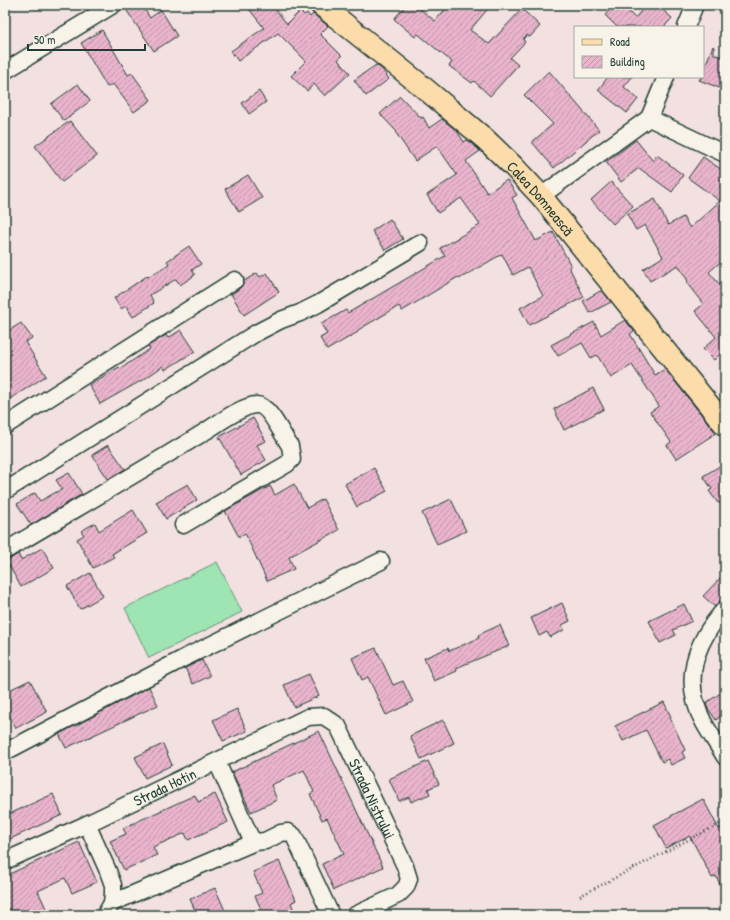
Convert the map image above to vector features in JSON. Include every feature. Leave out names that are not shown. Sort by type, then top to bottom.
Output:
[{"type":"main road","name":"Calea Domnească","points":[[321,5],[417,82],[485,139],[513,166],[547,193],[725,407]]},
{"type":"main road","name":"Calea Domnească","points":[[339,5],[471,111],[518,154],[725,425]]},
{"type":"street","points":[[5,72],[114,5]]},
{"type":"street","points":[[686,26],[695,5]]},
{"type":"street","points":[[547,193],[649,118],[666,78]]},
{"type":"street","points":[[649,118],[725,154]]},
{"type":"street","points":[[5,491],[256,333],[318,304],[420,243]]},
{"type":"street","points":[[5,426],[235,280]]},
{"type":"street","points":[[5,551],[248,406],[263,406],[269,412],[290,446],[292,459],[287,464],[183,525]]},
{"type":"street","points":[[5,752],[181,660],[381,561]]},
{"type":"street","points":[[725,609],[700,644],[692,674],[693,692],[697,707],[703,722],[725,757]]},
{"type":"street","name":"Strada Hotin","points":[[5,861],[88,824],[308,717],[324,716]]},
{"type":"street","name":"Strada Nistrului","points":[[324,716],[338,726],[405,866],[409,879],[406,887],[398,895],[355,915]]},
{"type":"street","points":[[217,762],[250,836],[255,842]]},
{"type":"street","points":[[88,824],[113,885],[113,893],[109,909]]},
{"type":"street","points":[[109,909],[255,842],[265,841],[281,833],[288,832],[294,836],[330,915]]},
{"type":"path","points":[[580,896],[725,821]]},
{"type":"green space","points":[[217,562],[242,612],[149,658],[125,608]]},
{"type":"building","points":[[136,5],[142,5],[150,18],[161,10],[177,36],[154,51],[127,11]]},
{"type":"building","points":[[246,5],[272,5],[287,24],[300,11],[304,15],[307,13],[310,17],[313,14],[328,26],[320,34],[342,56],[338,60],[350,73],[325,96],[314,84],[307,91],[291,76],[306,61],[278,33],[238,61],[231,51],[264,28]]},
{"type":"building","points":[[406,5],[415,5],[435,21],[449,5],[491,5],[470,30],[489,44],[522,9],[540,26],[530,37],[527,35],[523,39],[525,42],[510,58],[518,65],[490,96],[474,81],[472,83],[449,66],[452,62],[418,34],[415,37],[394,19]]},
{"type":"building","points":[[615,5],[622,5],[635,18],[646,5],[657,5],[672,18],[665,26],[616,26],[605,15]]},
{"type":"building","points":[[102,30],[128,75],[132,73],[151,100],[134,112],[113,84],[107,87],[81,43]]},
{"type":"building","points":[[713,46],[714,54],[725,58],[725,82],[722,89],[699,80],[700,78],[704,78],[704,68]]},
{"type":"building","points":[[376,65],[382,69],[389,79],[366,96],[354,80]]},
{"type":"building","points":[[549,71],[599,130],[554,168],[532,142],[553,124],[524,95]]},
{"type":"building","points":[[607,78],[631,78],[624,87],[638,99],[627,113],[598,90]]},
{"type":"building","points":[[78,84],[90,101],[64,121],[51,104]]},
{"type":"building","points":[[259,91],[266,102],[249,114],[242,103]]},
{"type":"building","points":[[400,96],[421,118],[423,117],[429,128],[442,119],[457,131],[464,142],[467,140],[480,151],[466,161],[487,193],[507,180],[517,195],[512,198],[536,241],[553,232],[571,266],[569,267],[584,297],[529,325],[520,308],[543,296],[528,267],[513,275],[502,254],[459,279],[458,277],[402,311],[399,306],[327,350],[320,338],[327,334],[321,324],[346,310],[348,313],[445,256],[440,248],[480,225],[461,198],[438,213],[427,195],[457,175],[437,146],[415,161],[396,133],[397,132],[380,114]]},
{"type":"building","points":[[70,121],[97,156],[62,182],[35,146]]},
{"type":"building","points":[[636,140],[653,161],[657,155],[683,175],[672,192],[639,168],[621,182],[606,162]]},
{"type":"building","points":[[703,157],[725,172],[725,258],[709,272],[725,291],[725,349],[714,360],[703,349],[716,337],[695,311],[703,304],[686,282],[688,281],[678,265],[650,281],[643,269],[663,257],[645,225],[636,230],[627,214],[655,199],[668,225],[683,217],[690,228],[720,201],[688,178]]},
{"type":"building","points":[[248,175],[262,198],[239,212],[225,189]]},
{"type":"building","points":[[611,182],[633,206],[613,224],[591,200]]},
{"type":"building","points":[[390,219],[403,239],[385,250],[372,231]]},
{"type":"building","points":[[189,246],[201,264],[192,270],[195,275],[180,285],[176,279],[150,295],[154,303],[133,317],[126,306],[121,309],[114,298],[147,276],[148,277],[169,264],[167,261]]},
{"type":"building","points":[[257,273],[260,277],[267,273],[279,292],[244,315],[231,294],[243,285],[244,281]]},
{"type":"building","points":[[602,290],[611,302],[590,313],[583,301]]},
{"type":"building","points":[[625,320],[634,331],[630,334],[655,375],[665,369],[716,433],[676,459],[667,445],[671,442],[650,412],[659,406],[632,365],[611,378],[597,355],[591,358],[582,343],[558,356],[551,345],[594,322],[601,335]]},
{"type":"building","points":[[21,323],[32,338],[25,342],[46,376],[5,402],[5,333]]},
{"type":"building","points":[[181,330],[195,351],[165,370],[163,366],[146,378],[100,404],[89,385],[119,367],[120,369],[150,349],[148,346],[166,335],[168,338]]},
{"type":"building","points":[[593,388],[604,409],[564,430],[554,409]]},
{"type":"building","points":[[253,418],[266,441],[257,445],[266,460],[241,475],[219,437]]},
{"type":"building","points":[[108,445],[125,469],[108,479],[92,455]]},
{"type":"building","points":[[725,463],[725,511],[709,491],[712,489],[703,476]]},
{"type":"building","points":[[374,468],[387,491],[357,507],[345,484]]},
{"type":"building","points":[[69,473],[82,494],[31,525],[17,504],[35,493],[40,501],[62,489],[56,480]]},
{"type":"building","points":[[188,484],[197,500],[166,519],[156,502]]},
{"type":"building","points":[[294,484],[307,508],[323,499],[339,530],[289,557],[294,569],[267,581],[245,533],[239,537],[225,511],[270,486],[275,495]]},
{"type":"building","points":[[451,499],[466,531],[437,544],[422,513]]},
{"type":"building","points":[[133,510],[147,533],[112,554],[114,557],[93,568],[77,539],[84,535],[81,531],[95,523],[99,531]]},
{"type":"building","points":[[42,548],[54,568],[21,587],[6,560],[18,554],[21,560]]},
{"type":"building","points":[[90,573],[103,596],[80,609],[67,586]]},
{"type":"building","points":[[725,573],[725,600],[721,600],[715,607],[703,596]]},
{"type":"building","points":[[562,603],[570,621],[562,625],[564,630],[550,637],[547,632],[539,636],[531,618]]},
{"type":"building","points":[[684,604],[692,621],[673,630],[676,635],[660,643],[649,621]]},
{"type":"building","points":[[500,625],[509,646],[456,668],[457,671],[434,681],[424,658],[448,648],[449,651],[479,638],[478,635]]},
{"type":"building","points":[[376,648],[393,685],[403,681],[413,702],[386,715],[368,677],[362,680],[352,658]]},
{"type":"building","points":[[202,660],[210,676],[193,684],[185,668]]},
{"type":"building","points":[[309,674],[319,696],[294,707],[284,685]]},
{"type":"building","points":[[30,680],[47,712],[16,728],[5,707],[5,692]]},
{"type":"building","points":[[149,687],[158,705],[66,748],[59,734]]},
{"type":"building","points":[[725,690],[725,713],[716,720],[706,703]]},
{"type":"building","points":[[664,702],[685,750],[682,752],[685,758],[671,765],[668,759],[662,762],[646,730],[623,741],[615,726]]},
{"type":"building","points":[[237,709],[247,731],[223,741],[213,720]]},
{"type":"building","points":[[443,720],[454,743],[421,759],[410,736]]},
{"type":"building","points":[[319,731],[383,867],[334,890],[322,864],[344,854],[327,818],[322,820],[310,794],[314,792],[304,770],[271,785],[277,800],[251,812],[232,772]]},
{"type":"building","points":[[163,744],[172,765],[145,778],[135,757]]},
{"type":"building","points":[[428,761],[439,784],[428,789],[430,794],[411,802],[409,797],[399,801],[389,779]]},
{"type":"building","points":[[53,794],[62,815],[10,839],[5,827],[5,816]]},
{"type":"building","points":[[215,794],[228,822],[188,840],[185,833],[153,847],[157,855],[124,870],[110,841],[126,834],[123,828],[195,795],[198,802]]},
{"type":"building","points":[[703,799],[719,829],[725,826],[725,895],[716,876],[712,878],[690,836],[666,848],[654,825]]},
{"type":"building","points":[[79,842],[97,882],[72,893],[65,878],[38,891],[49,915],[8,915],[5,908],[5,876]]},
{"type":"building","points":[[279,861],[296,900],[291,903],[296,915],[264,915],[255,896],[262,893],[253,872]]},
{"type":"building","points":[[215,888],[227,915],[197,915],[190,899]]}]
